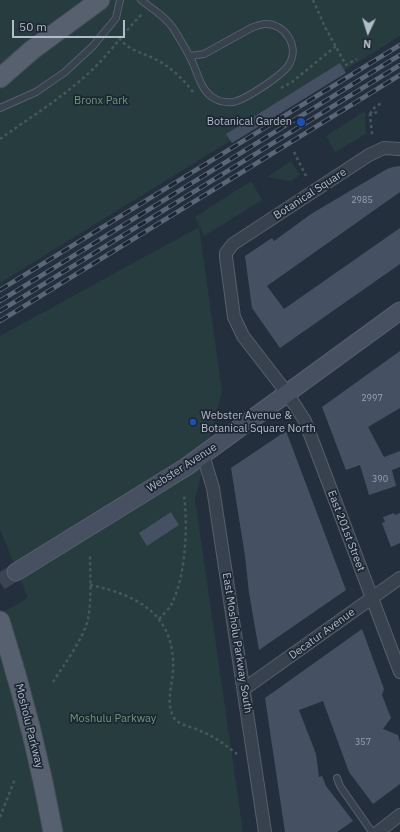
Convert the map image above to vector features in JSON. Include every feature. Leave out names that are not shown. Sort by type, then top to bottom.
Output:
[{"type":"main road","points":[[0,78],[38,45],[100,0]]},
{"type":"main road","name":"Webster Avenue","points":[[16,572],[203,455],[400,311]]},
{"type":"main road","name":"Mosholu Parkway","points":[[0,621],[25,708],[53,832]]},
{"type":"street","name":"Botanical Square","points":[[226,252],[233,244],[373,153],[384,148],[400,149]]},
{"type":"street","name":"East 201st Street","points":[[226,252],[226,264],[234,317],[243,336],[287,393],[305,421],[400,672]]},
{"type":"street","name":"East Mosholu Parkway South","points":[[203,455],[213,488],[264,832]]},
{"type":"street","name":"Decatur Avenue","points":[[244,690],[400,578]]},
{"type":"street","points":[[378,832],[400,815]]},
{"type":"lane","points":[[0,108],[36,92],[65,72],[93,46],[116,18],[120,0]]},
{"type":"lane","points":[[141,0],[163,16],[173,28],[190,56],[204,88],[208,94],[217,100],[229,102],[240,99],[279,76],[290,64],[293,55],[292,42],[285,33],[276,26],[265,24],[252,28],[204,54],[190,56]]},
{"type":"lane","points":[[337,778],[340,786],[372,832]]},
{"type":"path","points":[[313,0],[325,27],[346,65],[357,59]]},
{"type":"path","points":[[0,140],[70,89],[96,66],[131,25]]},
{"type":"path","points":[[119,38],[125,45],[157,60]]},
{"type":"path","points":[[372,134],[370,115],[375,107],[383,102]]},
{"type":"path","points":[[370,115],[377,112]]},
{"type":"path","points":[[294,152],[306,176]]},
{"type":"path","points":[[159,619],[170,605],[178,588],[187,527],[184,496]]},
{"type":"path","points":[[53,682],[83,632],[88,620],[90,554]]},
{"type":"path","points":[[90,585],[112,589],[128,596],[146,606],[159,619],[170,641],[173,658],[170,708],[174,718],[179,723],[212,736],[237,754]]},
{"type":"path","points":[[0,817],[15,779]]},
{"type":"green space","name":"Bronx Park","points":[[0,0],[400,0],[400,36],[0,283]]},
{"type":"green space","points":[[365,111],[366,134],[335,152],[326,136]]},
{"type":"green space","points":[[291,161],[300,175],[291,181],[267,177]]},
{"type":"green space","points":[[251,181],[262,200],[204,236],[195,217]]},
{"type":"green space","name":"Moshulu Parkway","points":[[199,227],[222,391],[195,499],[243,832],[0,832],[0,614],[28,598],[0,529],[0,336]]},
{"type":"building","name":"Botanical Garden","points":[[340,63],[346,73],[232,143],[226,134]]},
{"type":"building","points":[[400,166],[400,192],[267,286],[284,309],[400,228],[400,264],[280,348],[252,308],[245,256],[272,238],[274,241],[311,214],[387,169]]},
{"type":"building","points":[[400,351],[400,408],[368,427],[384,457],[400,451],[400,467],[392,470],[396,486],[369,495],[360,465],[346,470],[322,407]]},
{"type":"building","points":[[286,431],[346,590],[259,650],[249,593],[245,556],[231,468]]},
{"type":"building","points":[[171,512],[179,525],[147,546],[139,533]]},
{"type":"building","points":[[394,513],[395,515],[400,513],[400,543],[391,547],[382,523],[385,522],[383,517]]},
{"type":"building","points":[[362,629],[384,689],[382,695],[391,718],[383,729],[398,735],[400,742],[400,784],[373,804],[349,772],[323,701],[299,710],[316,754],[319,777],[322,776],[326,786],[353,821],[337,832],[285,832],[265,698]]},
{"type":"tunnel","points":[[0,582],[16,572]]},
{"type":"railway","points":[[0,290],[400,45]]},
{"type":"railway","points":[[0,301],[400,55]]},
{"type":"railway","points":[[0,311],[400,65]]},
{"type":"railway","points":[[0,321],[400,75]]},
{"type":"place","name":"Botanical Garden","points":[[301,122]]},
{"type":"place","name":"Webster Avenue & Botanical Square North","points":[[193,422]]}]
